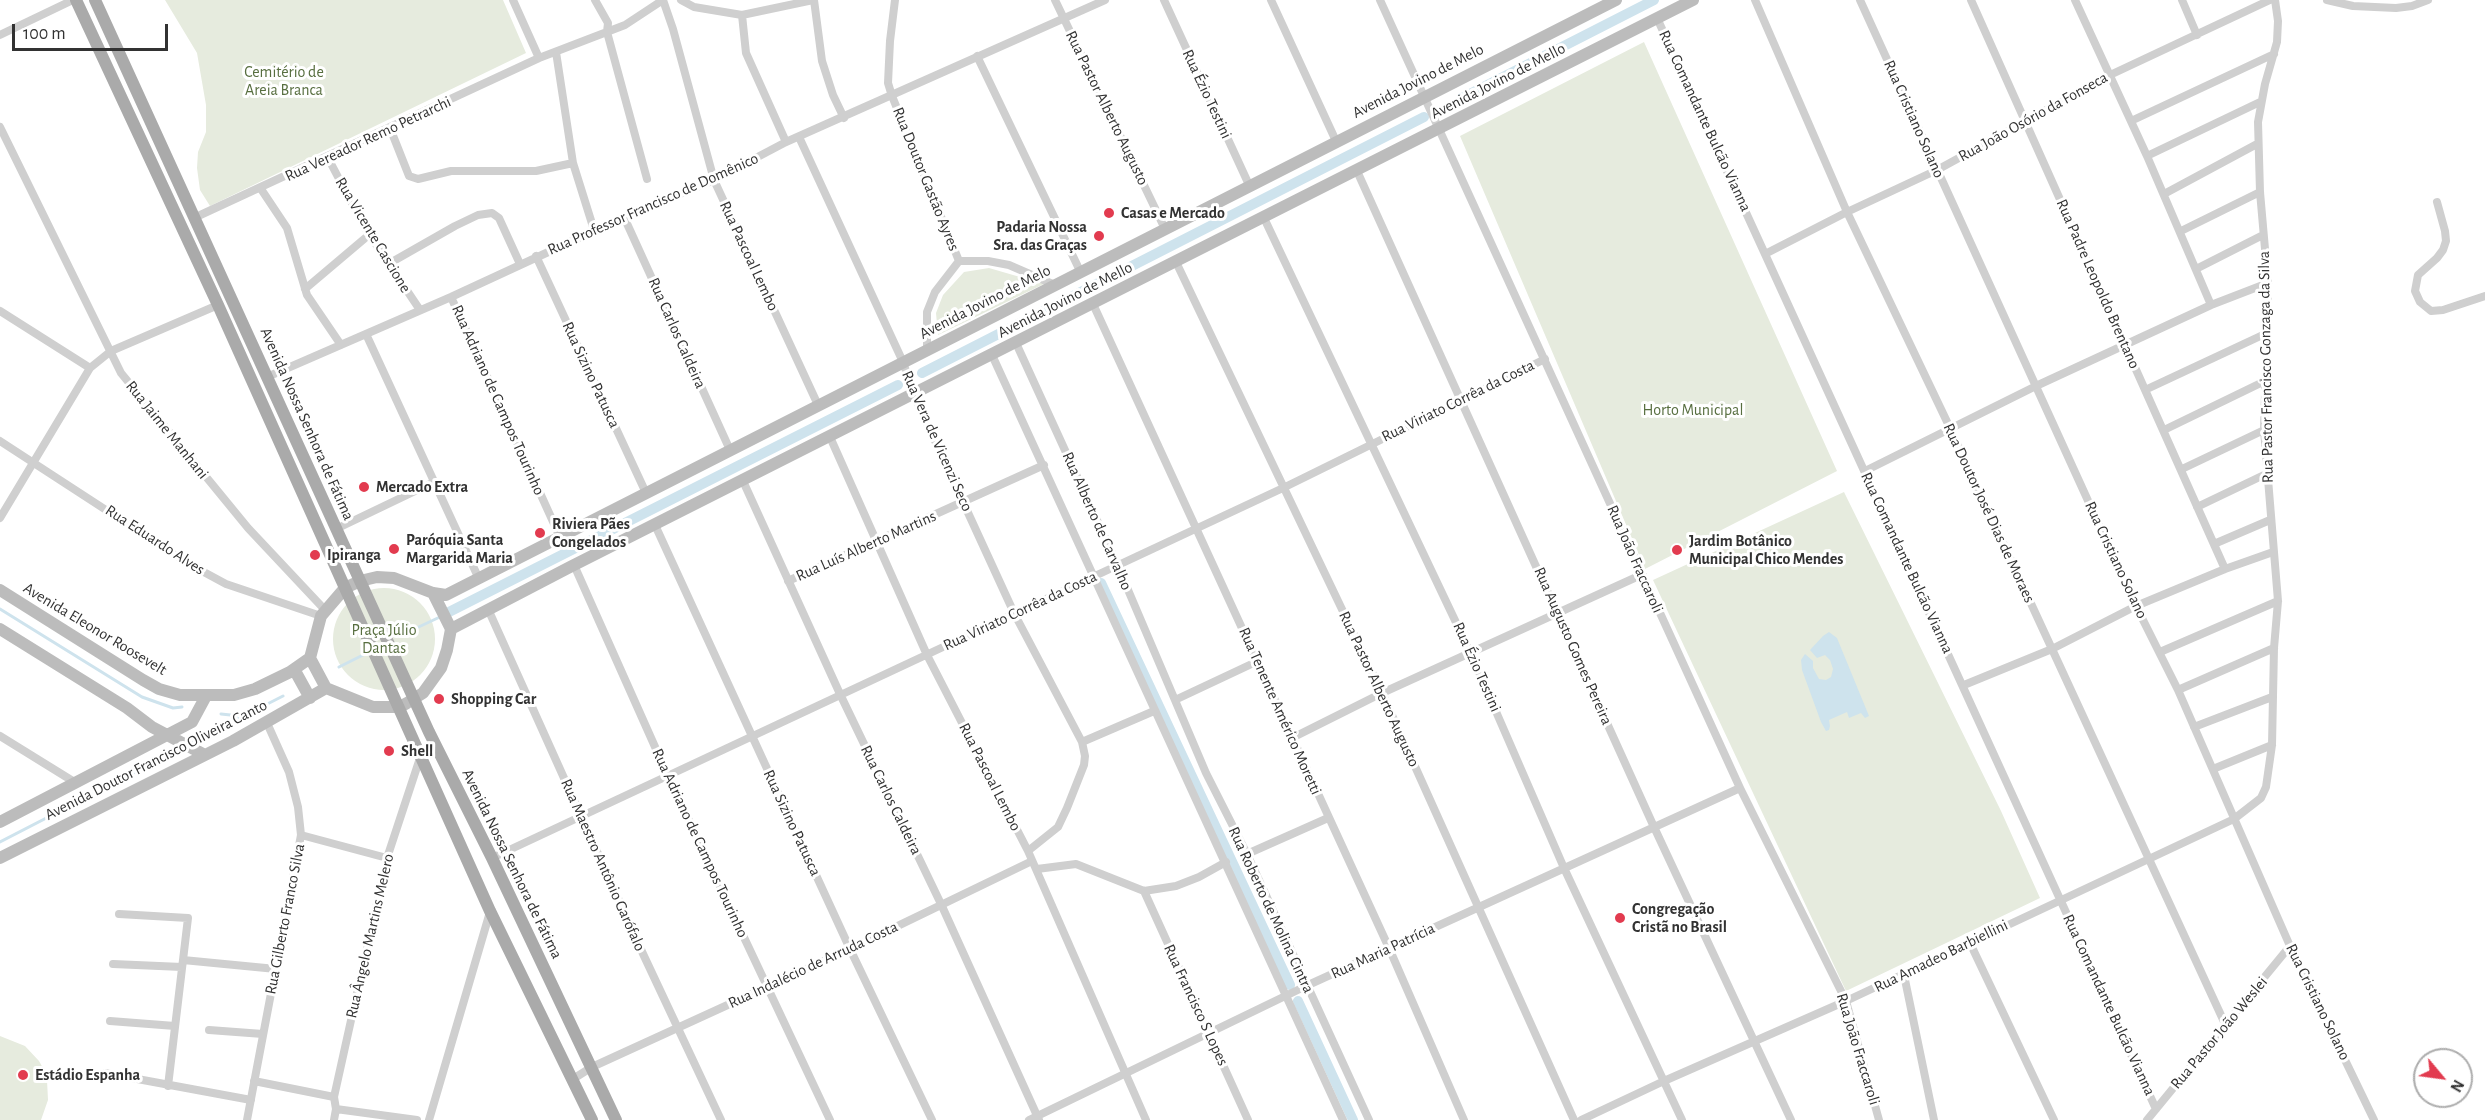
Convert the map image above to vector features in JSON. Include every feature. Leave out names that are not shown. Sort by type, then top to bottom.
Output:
[{"type":"main road","name":"Avenida Nossa Senhora de Fátima","points":[[75,0],[218,305],[400,706],[490,911],[592,1120]]},
{"type":"main road","name":"Avenida Nossa Senhora de Fátima","points":[[95,0],[196,217],[414,700],[492,858],[616,1120]]},
{"type":"main road","name":"Avenida Jovino de Melo","points":[[436,599],[1616,0]]},
{"type":"main road","name":"Avenida Jovino de Mello","points":[[449,626],[488,609],[914,395],[1694,0]]},
{"type":"main road","points":[[377,577],[394,578],[436,599],[449,626],[447,650],[441,668],[432,682],[414,700],[400,706],[373,707],[326,688],[310,658],[323,613],[345,588],[360,581],[377,577]]},
{"type":"main road","name":"Avenida Eleonor Roosevelt","points":[[0,590],[159,689],[180,695],[234,695],[255,689],[310,658]]},
{"type":"main road","points":[[0,629],[127,708],[139,719],[202,754]]},
{"type":"main road","points":[[294,669],[310,698]]},
{"type":"main road","name":"Avenida Doutor Francisco Oliveira Canto","points":[[0,858],[267,723],[326,688]]},
{"type":"main road","name":"Avenida Doutor Francisco Oliveira Canto","points":[[0,822],[192,722],[206,696]]},
{"type":"street","points":[[0,35],[75,0]]},
{"type":"street","points":[[513,0],[539,58]]},
{"type":"street","points":[[595,0],[608,23],[607,32],[647,179]]},
{"type":"street","points":[[681,0],[694,8],[742,15],[814,0],[822,61],[833,95],[844,118]]},
{"type":"street","name":"Rua Doutor Gastão Ayres","points":[[895,0],[888,83],[959,261]]},
{"type":"street","name":"Rua Pastor Alberto Augusto","points":[[1055,0],[1165,229]]},
{"type":"street","name":"Rua Professor Francisco de Domênico","points":[[267,377],[451,297],[594,230],[714,180],[786,142],[1105,0]]},
{"type":"street","name":"Rua Ézio Testini","points":[[1164,0],[1250,187]]},
{"type":"street","points":[[1271,0],[1336,141]]},
{"type":"street","name":"Rua João Fraccaroli","points":[[1380,0],[1426,96],[1641,575],[1740,788],[1846,1001],[1880,1120]]},
{"type":"street","name":"Rua Doutor José Dias de Moraes","points":[[1755,0],[1847,212],[1950,428],[2226,1026]]},
{"type":"street","name":"Rua Cristiano Solano","points":[[1860,0],[2136,606],[2178,690],[2290,946],[2374,1120]]},
{"type":"street","name":"Rua Padre Leopoldo Brentano","points":[[1971,0],[2225,569]]},
{"type":"street","points":[[2075,0],[2181,231],[2211,306]]},
{"type":"street","points":[[2182,0],[2197,35]]},
{"type":"street","name":"Rua João Osório da Fonseca","points":[[1766,254],[1847,212],[1937,170],[2110,75],[2270,0]]},
{"type":"street","name":"Rua Pastor Francisco Gonzaga da Silva","points":[[2254,804],[2266,787],[2272,745],[2274,648],[2278,601],[2266,474],[2264,430],[2268,283],[2257,144],[2260,102],[2274,54],[2278,21],[2275,0]]},
{"type":"street","points":[[2328,0],[2353,6],[2396,8],[2412,6],[2428,0]]},
{"type":"street","name":"Rua Vereador Remo Petrarchi","points":[[196,217],[328,158],[539,58],[625,25],[659,1]]},
{"type":"street","name":"Rua Pascoal Lembo","points":[[659,1],[673,29],[714,180],[818,405]]},
{"type":"street","points":[[742,15],[746,53],[786,142]]},
{"type":"street","name":"Rua Comandante Bulcão Vianna","points":[[1657,18],[2156,1108]]},
{"type":"street","points":[[556,52],[573,163],[594,230]]},
{"type":"street","points":[[2131,121],[2274,54]]},
{"type":"street","points":[[977,56],[1081,273]]},
{"type":"street","points":[[2147,156],[2260,102]]},
{"type":"street","name":"Rua Jaime Manhani","points":[[0,127],[26,184],[121,373],[248,528],[323,613]]},
{"type":"street","points":[[390,128],[409,176],[418,178],[451,171],[536,171],[573,163]]},
{"type":"street","name":"Rua Vera de Vicenzi Seco","points":[[799,137],[903,362],[914,395],[1014,613],[1082,742]]},
{"type":"street","points":[[2164,194],[2257,144]]},
{"type":"street","name":"Rua Vicente Cascione","points":[[328,158],[370,234],[420,310]]},
{"type":"street","name":"Rua Augusto Gomes Pereira","points":[[1357,171],[1654,827],[1791,1120]]},
{"type":"street","points":[[261,189],[287,228],[305,289],[341,345]]},
{"type":"street","points":[[2181,231],[2260,192]]},
{"type":"street","points":[[2437,202],[2446,241],[2437,258],[2418,275],[2415,291],[2420,302],[2431,311],[2443,310],[2485,296]]},
{"type":"street","points":[[390,264],[455,226],[478,215],[492,213],[499,218],[520,264]]},
{"type":"street","name":"Rua Carlos Caldeira","points":[[624,217],[730,450]]},
{"type":"street","name":"Rua Ézio Testini","points":[[1264,218],[1472,654],[1564,868],[1682,1120]]},
{"type":"street","points":[[305,289],[370,234]]},
{"type":"street","points":[[2196,269],[2263,235]]},
{"type":"street","name":"Rua Sizino Patusca","points":[[536,256],[646,493]]},
{"type":"street","points":[[927,350],[927,312],[935,292],[959,261],[988,261],[1009,265],[1055,285]]},
{"type":"street","name":"Rua Pastor Alberto Augusto","points":[[1176,262],[1382,693],[1574,1120]]},
{"type":"street","points":[[1865,471],[2036,386],[2211,306],[2268,283]]},
{"type":"street","name":"Rua Adriano de Campos Tourinho","points":[[451,297],[560,537]]},
{"type":"street","name":"Rua Tenente Américo Moretti","points":[[1093,304],[1389,948],[1464,1120]]},
{"type":"street","points":[[0,518],[90,368],[111,351],[218,305]]},
{"type":"street","points":[[0,311],[90,368]]},
{"type":"street","points":[[2145,390],[2267,333]]},
{"type":"street","points":[[366,334],[479,579]]},
{"type":"street","name":"Rua Alberto de Carvalho","points":[[1016,343],[1117,564],[1175,700]]},
{"type":"street","name":"Rua Alberto de Carvalho","points":[[992,355],[1154,711]]},
{"type":"street","name":"Rua Viriato Corrêa da Costa","points":[[492,858],[1283,488],[1545,359]]},
{"type":"street","points":[[2164,430],[2265,381]]},
{"type":"street","points":[[2182,469],[2264,430]]},
{"type":"street","name":"Rua Pascoal Lembo","points":[[830,437],[927,655],[1037,869],[1146,1120]]},
{"type":"street","name":"Rua Eduardo Alves","points":[[0,441],[189,564],[226,584],[323,613]]},
{"type":"street","name":"Rua Luís Alberto Martins","points":[[788,581],[1044,465]]},
{"type":"street","points":[[2197,507],[2266,474]]},
{"type":"street","name":"Rua Carlos Caldeira","points":[[742,481],[840,694],[941,904],[1035,1119]]},
{"type":"street","points":[[336,529],[434,482]]},
{"type":"street","points":[[2214,544],[2270,520]]},
{"type":"street","name":"Rua Sizino Patusca","points":[[655,525],[850,949],[933,1120]]},
{"type":"street","points":[[1964,686],[2052,649],[2136,606],[2273,552]]},
{"type":"street","name":"Rua Adriano de Campos Tourinho","points":[[574,565],[668,776],[830,1120]]},
{"type":"street","points":[[1292,738],[1382,693],[1472,654],[1641,575]]},
{"type":"street","points":[[2160,652],[2278,601]]},
{"type":"street","name":"Rua Maestro Antônio Garófalo","points":[[488,609],[581,818],[721,1120]]},
{"type":"street","points":[[2178,690],[2274,648]]},
{"type":"street","points":[[1175,700],[1258,661]]},
{"type":"street","points":[[2194,727],[2272,697]]},
{"type":"street","name":"Rua Roberto de Molina Cintra","points":[[1175,700],[1304,987],[1369,1120]]},
{"type":"street","points":[[1028,851],[1058,827],[1082,772],[1085,756],[1082,742],[1154,711]]},
{"type":"street","name":"Rua Roberto de Molina Cintra","points":[[1154,711],[1289,996],[1343,1120]]},
{"type":"street","name":"Rua Gilberto Franco Silva","points":[[247,1120],[301,836],[298,807],[289,772],[267,723]]},
{"type":"street","points":[[0,736],[76,783]]},
{"type":"street","points":[[2213,769],[2272,745]]},
{"type":"street","name":"Rua Ângelo Martins Melero","points":[[334,1120],[336,1109],[334,1097],[387,858],[421,754]]},
{"type":"street","name":"Rua Maria Patrícia","points":[[1035,1119],[1124,1073],[1209,1035],[1304,987],[1740,788]]},
{"type":"street","name":"Rua Amadeo Barbiellini","points":[[1581,1120],[1904,975],[2234,819],[2254,804]]},
{"type":"street","points":[[1246,854],[1328,818]]},
{"type":"street","points":[[301,836],[387,858]]},
{"type":"street","name":"Rua Indalécio de Arruda Costa","points":[[573,1078],[592,1067],[850,949],[1032,861]]},
{"type":"street","points":[[1037,869],[1076,864],[1143,891],[1176,886],[1199,877],[1226,862]]},
{"type":"street","name":"Rua Francisco S Lopes","points":[[1143,891],[1248,1120]]},
{"type":"street","points":[[429,1120],[490,911]]},
{"type":"street","points":[[119,914],[188,918],[168,1086]]},
{"type":"street","points":[[1970,943],[2054,1120]]},
{"type":"street","name":"Rua Pastor João Weslei","points":[[2147,1120],[2290,946]]},
{"type":"street","points":[[113,964],[182,964],[276,969]]},
{"type":"street","points":[[1904,975],[1934,1120]]},
{"type":"street","points":[[110,1021],[175,1026]]},
{"type":"street","points":[[209,1029],[263,1034]]},
{"type":"street","points":[[105,1073],[251,1100]]},
{"type":"street","points":[[254,1081],[334,1097]]},
{"type":"street","points":[[336,1109],[417,1120]]},
{"type":"green space","name":"Cemitério de Areia Branca","points":[[165,0],[503,0],[526,53],[210,206],[200,190],[197,168],[198,152],[206,132],[206,105],[197,53]]},
{"type":"green space","name":"Horto Municipal","points":[[1644,42],[1837,471],[1645,569],[1460,136]]},
{"type":"green space","points":[[989,268],[1044,284],[938,335],[936,313],[943,295],[964,272]]},
{"type":"green space","points":[[1844,492],[2001,811],[2040,898],[1846,991],[1653,580]]},
{"type":"green space","name":"Praça Júlio Dantas","points":[[384,588],[413,596],[427,610],[435,639],[427,668],[413,682],[384,690],[355,682],[341,668],[333,639],[341,610],[355,596]]},
{"type":"green space","name":"Estádio Espanha","points":[[0,1036],[25,1046],[44,1070],[48,1100],[41,1120],[0,1120]]},
{"type":"water","points":[[1829,632],[1837,638],[1869,716],[1865,718],[1861,713],[1849,718],[1847,712],[1829,720],[1829,730],[1826,731],[1802,670],[1801,660],[1805,654],[1813,661],[1813,668],[1819,679],[1826,680],[1831,677],[1833,669],[1830,660],[1825,655],[1817,658],[1810,650]]},
{"type":"waterway","points":[[1462,98],[1654,0]]},
{"type":"waterway","points":[[922,373],[1424,117]]},
{"type":"waterway","points":[[445,614],[898,385]]},
{"type":"waterway","points":[[1101,583],[1290,985]]},
{"type":"waterway","points":[[0,609],[142,697],[173,708],[182,707]]},
{"type":"waterway","points":[[408,632],[442,616]]},
{"type":"waterway","points":[[339,667],[367,653]]},
{"type":"waterway","points":[[191,743],[283,696]]},
{"type":"waterway","points":[[221,714],[240,716]]},
{"type":"waterway","points":[[0,842],[182,748]]},
{"type":"waterway","points":[[1298,1001],[1353,1120]]},
{"type":"place","name":"Casas e Mercado","points":[[1109,213]]},
{"type":"place","name":"Padaria Nossa Sra. das Graças","points":[[1099,236]]},
{"type":"place","name":"Mercado Extra","points":[[364,487]]},
{"type":"place","name":"Riviera Pães Congelados","points":[[540,533]]},
{"type":"place","name":"Paróquia Santa Margarida Maria","points":[[394,549]]},
{"type":"place","name":"Jardim Botânico Municipal Chico Mendes","points":[[1677,550]]},
{"type":"place","name":"Ipiranga","points":[[315,555]]},
{"type":"place","name":"Shopping Car","points":[[439,699]]},
{"type":"place","name":"Shell","points":[[389,751]]},
{"type":"place","name":"Congregação Cristã no Brasil","points":[[1620,918]]},
{"type":"place","name":"Estádio Espanha","points":[[23,1075]]}]
